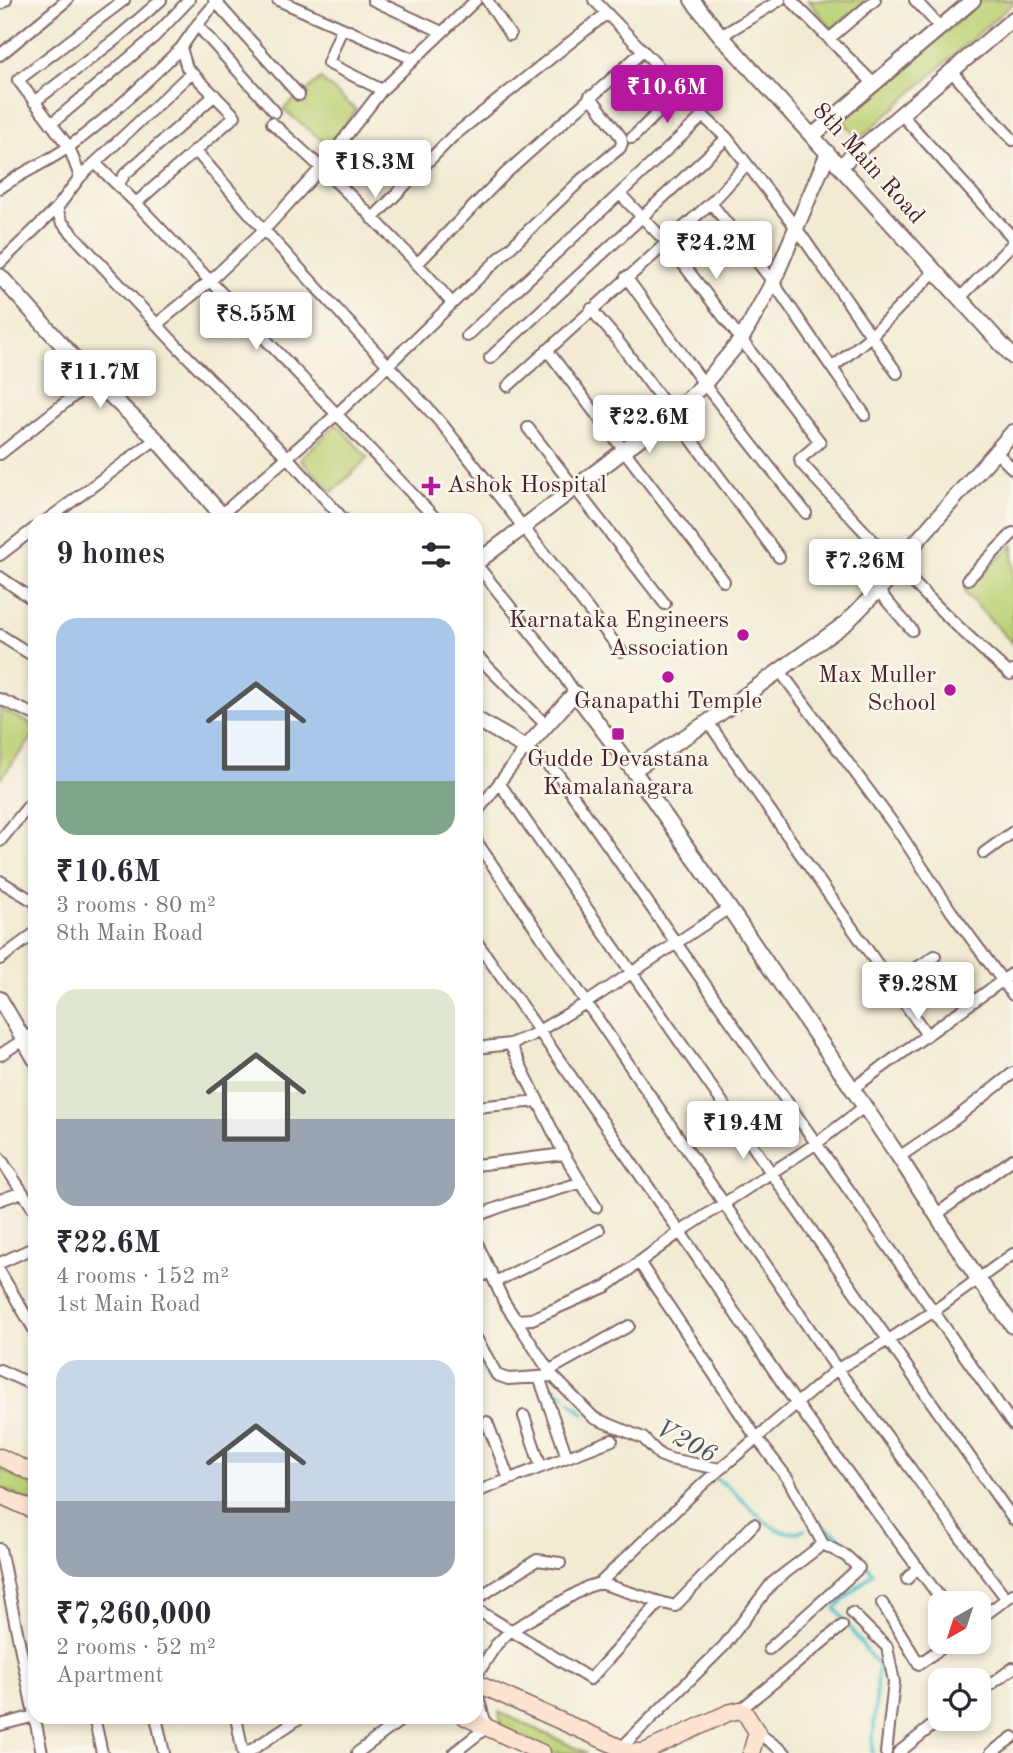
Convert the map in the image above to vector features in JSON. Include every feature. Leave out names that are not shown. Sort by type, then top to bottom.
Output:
[{"type":"main road","points":[[0,1457],[28,1471]]},
{"type":"main road","points":[[0,1495],[28,1508]]},
{"type":"main road","points":[[483,1686],[630,1752],[644,1752],[740,1710],[745,1713],[757,1732],[751,1753]]},
{"type":"main road","points":[[480,1724],[541,1753]]},
{"type":"street","points":[[0,4],[6,0]]},
{"type":"street","points":[[0,55],[67,0]]},
{"type":"street","points":[[80,177],[69,147],[18,80],[124,0]]},
{"type":"street","points":[[34,102],[116,39],[160,0]]},
{"type":"street","points":[[51,124],[154,37],[189,0]]},
{"type":"street","points":[[278,0],[413,59]]},
{"type":"street","points":[[373,0],[442,32]]},
{"type":"street","points":[[157,324],[211,280],[264,230],[322,167],[382,90],[474,0]]},
{"type":"street","points":[[488,0],[510,35]]},
{"type":"street","points":[[594,0],[727,138],[797,229],[897,373]]},
{"type":"street","name":"8th Main Road","points":[[692,0],[721,36],[1013,358]]},
{"type":"street","points":[[721,36],[780,0]]},
{"type":"street","points":[[791,0],[873,83]]},
{"type":"street","points":[[829,38],[875,0]]},
{"type":"street","points":[[915,0],[941,28]]},
{"type":"street","points":[[812,136],[973,0]]},
{"type":"street","points":[[0,188],[19,174],[69,147],[137,91],[181,48],[216,1],[299,95]]},
{"type":"street","points":[[372,219],[452,137],[607,13]]},
{"type":"street","points":[[840,166],[1012,20]]},
{"type":"street","points":[[197,25],[273,117],[418,263],[452,303]]},
{"type":"street","points":[[342,28],[328,63],[382,90]]},
{"type":"street","points":[[136,203],[235,117],[187,68],[181,48]]},
{"type":"street","points":[[418,263],[506,173],[643,51]]},
{"type":"street","points":[[950,70],[1013,140]]},
{"type":"street","points":[[0,264],[57,208],[80,177],[191,73]]},
{"type":"street","points":[[632,138],[681,90]]},
{"type":"street","points":[[118,185],[125,174],[215,95]]},
{"type":"street","points":[[227,513],[337,414],[582,179],[620,148],[621,137],[590,96]]},
{"type":"street","points":[[900,113],[1013,241],[959,299]]},
{"type":"street","points":[[467,336],[703,116]]},
{"type":"street","points":[[490,358],[727,138]]},
{"type":"street","points":[[195,150],[264,230],[442,424],[621,651]]},
{"type":"street","points":[[483,558],[671,414],[705,384],[741,340],[773,282],[828,153]]},
{"type":"street","points":[[96,164],[211,280],[430,513]]},
{"type":"street","points":[[508,386],[710,203],[747,164]]},
{"type":"street","points":[[620,194],[666,242],[820,442],[800,459],[801,463],[896,566],[968,637],[1010,674],[1013,671]]},
{"type":"street","points":[[710,203],[773,282],[865,415]]},
{"type":"street","points":[[57,208],[61,221],[338,513]]},
{"type":"street","points":[[832,368],[872,335],[935,271]]},
{"type":"street","points":[[0,276],[94,380],[156,439],[217,513]]},
{"type":"street","points":[[626,277],[806,513]]},
{"type":"street","points":[[591,309],[779,558]]},
{"type":"street","points":[[547,350],[724,581]]},
{"type":"street","points":[[0,454],[94,380]]},
{"type":"street","points":[[528,428],[665,604]]},
{"type":"street","points":[[633,770],[708,722],[846,623],[878,590],[1013,432]]},
{"type":"street","points":[[56,513],[156,439]]},
{"type":"street","points":[[996,452],[1013,469]]},
{"type":"street","points":[[0,555],[28,533]]},
{"type":"street","points":[[968,579],[1013,533]]},
{"type":"street","points":[[841,548],[912,630]]},
{"type":"street","points":[[483,573],[555,663],[633,770],[899,1157],[978,1279],[1013,1326]]},
{"type":"street","points":[[0,577],[28,596]]},
{"type":"street","points":[[0,635],[28,653]]},
{"type":"street","points":[[483,662],[546,725]]},
{"type":"street","points":[[780,671],[897,829],[951,911],[1013,995]]},
{"type":"street","points":[[483,805],[526,748],[575,693]]},
{"type":"street","points":[[0,699],[28,712]]},
{"type":"street","points":[[708,722],[927,1035]]},
{"type":"street","points":[[483,723],[526,748],[558,774],[1013,1425]]},
{"type":"street","points":[[500,784],[1013,1519]]},
{"type":"street","points":[[0,841],[28,807]]},
{"type":"street","points":[[984,853],[1013,832]]},
{"type":"street","points":[[483,851],[837,1369],[963,1543],[1010,1596],[991,1610]]},
{"type":"street","points":[[0,881],[28,895]]},
{"type":"street","points":[[483,1047],[510,1044],[539,1031],[729,908]]},
{"type":"street","points":[[0,959],[28,938]]},
{"type":"street","points":[[483,951],[680,1232],[796,1404],[935,1591]]},
{"type":"street","points":[[892,984],[935,956]]},
{"type":"street","points":[[852,1089],[1013,973]]},
{"type":"street","points":[[0,999],[28,1035]]},
{"type":"street","points":[[0,1055],[28,1037]]},
{"type":"street","points":[[510,1044],[564,1154],[596,1207]]},
{"type":"street","points":[[899,1157],[955,1119],[1013,1073]]},
{"type":"street","points":[[483,1106],[538,1101]]},
{"type":"street","points":[[516,1320],[532,1319],[607,1286],[680,1232],[817,1143],[864,1107]]},
{"type":"street","points":[[483,1164],[564,1154]]},
{"type":"street","points":[[0,1158],[28,1201]]},
{"type":"street","points":[[937,1214],[1013,1158]]},
{"type":"street","points":[[483,1213],[580,1183]]},
{"type":"street","points":[[0,1200],[22,1192]]},
{"type":"street","points":[[483,1278],[493,1277],[599,1230]]},
{"type":"street","points":[[0,1263],[28,1250]]},
{"type":"street","points":[[483,1665],[496,1645],[510,1632],[587,1587],[600,1583],[713,1475],[837,1369],[934,1311],[1013,1254]]},
{"type":"street","points":[[483,1256],[547,1375],[567,1457]]},
{"type":"street","points":[[639,1262],[756,1437],[788,1479],[823,1544],[846,1556],[859,1568],[769,1649]]},
{"type":"street","points":[[0,1272],[28,1319]]},
{"type":"street","points":[[483,1351],[497,1376],[508,1378],[547,1375],[629,1326]]},
{"type":"street","points":[[0,1370],[28,1383]]},
{"type":"street","points":[[547,1375],[594,1418],[642,1438],[660,1455],[670,1460],[713,1475]]},
{"type":"street","points":[[524,1416],[541,1467]]},
{"type":"street","points":[[487,1422],[509,1479]]},
{"type":"street","points":[[483,1489],[612,1440]]},
{"type":"street","points":[[600,1583],[675,1605],[754,1524]]},
{"type":"street","points":[[621,1748],[723,1646],[772,1583],[823,1544]]},
{"type":"street","points":[[0,1549],[28,1687]]},
{"type":"street","points":[[483,1595],[537,1560],[559,1563]]},
{"type":"street","points":[[907,1579],[918,1567]]},
{"type":"street","points":[[483,1614],[590,1679],[660,1602]]},
{"type":"street","points":[[882,1603],[919,1664],[933,1654]]},
{"type":"street","points":[[852,1613],[887,1647],[894,1682],[886,1753]]},
{"type":"street","points":[[740,1710],[842,1626]]},
{"type":"street","points":[[991,1684],[1013,1668]]},
{"type":"street","points":[[454,1753],[487,1727],[483,1714]]},
{"type":"street","points":[[0,1726],[28,1718]]},
{"type":"street","points":[[36,1724],[42,1753]]},
{"type":"street","points":[[96,1724],[102,1753]]},
{"type":"street","points":[[158,1724],[164,1753]]},
{"type":"street","points":[[238,1724],[245,1753],[290,1724]]},
{"type":"street","points":[[357,1753],[396,1724]]},
{"type":"street","points":[[898,1753],[928,1729]]},
{"type":"street","points":[[757,1732],[785,1753]]},
{"type":"street","points":[[991,1753],[1013,1737]]},
{"type":"green space","points":[[808,0],[867,0],[832,29]]},
{"type":"green space","points":[[982,0],[1013,0],[1013,3],[859,139],[843,121]]},
{"type":"green space","points":[[321,79],[356,110],[329,146],[283,109]]},
{"type":"green space","points":[[337,424],[368,458],[332,492],[300,459]]},
{"type":"green space","points":[[1013,545],[1013,644],[964,592]]},
{"type":"green space","points":[[0,709],[28,723],[28,743],[0,779]]},
{"type":"green space","points":[[0,1469],[28,1483],[28,1501],[0,1488]]},
{"type":"green space","points":[[499,1712],[587,1753],[555,1753],[502,1727]]},
{"type":"waterway","name":"V206","points":[[483,1368],[489,1380],[499,1381]]},
{"type":"waterway","name":"V206","points":[[546,1383],[565,1395]]},
{"type":"waterway","name":"V206","points":[[570,1401],[584,1414]]},
{"type":"waterway","name":"V206","points":[[676,1465],[723,1483],[760,1517],[781,1531],[792,1533],[805,1530]]},
{"type":"waterway","name":"V206","points":[[820,1524],[840,1537],[873,1573],[835,1608],[878,1666],[872,1753]]},
{"type":"place","name":"Ashok Hospital","points":[[431,486]]},
{"type":"place","name":"Karnataka Engineers Association","points":[[743,635]]},
{"type":"place","name":"Ganapathi Temple","points":[[668,677]]},
{"type":"place","name":"Max Muller School","points":[[950,690]]},
{"type":"place","name":"Gudde Devastana Kamalanagara","points":[[618,734]]}]
